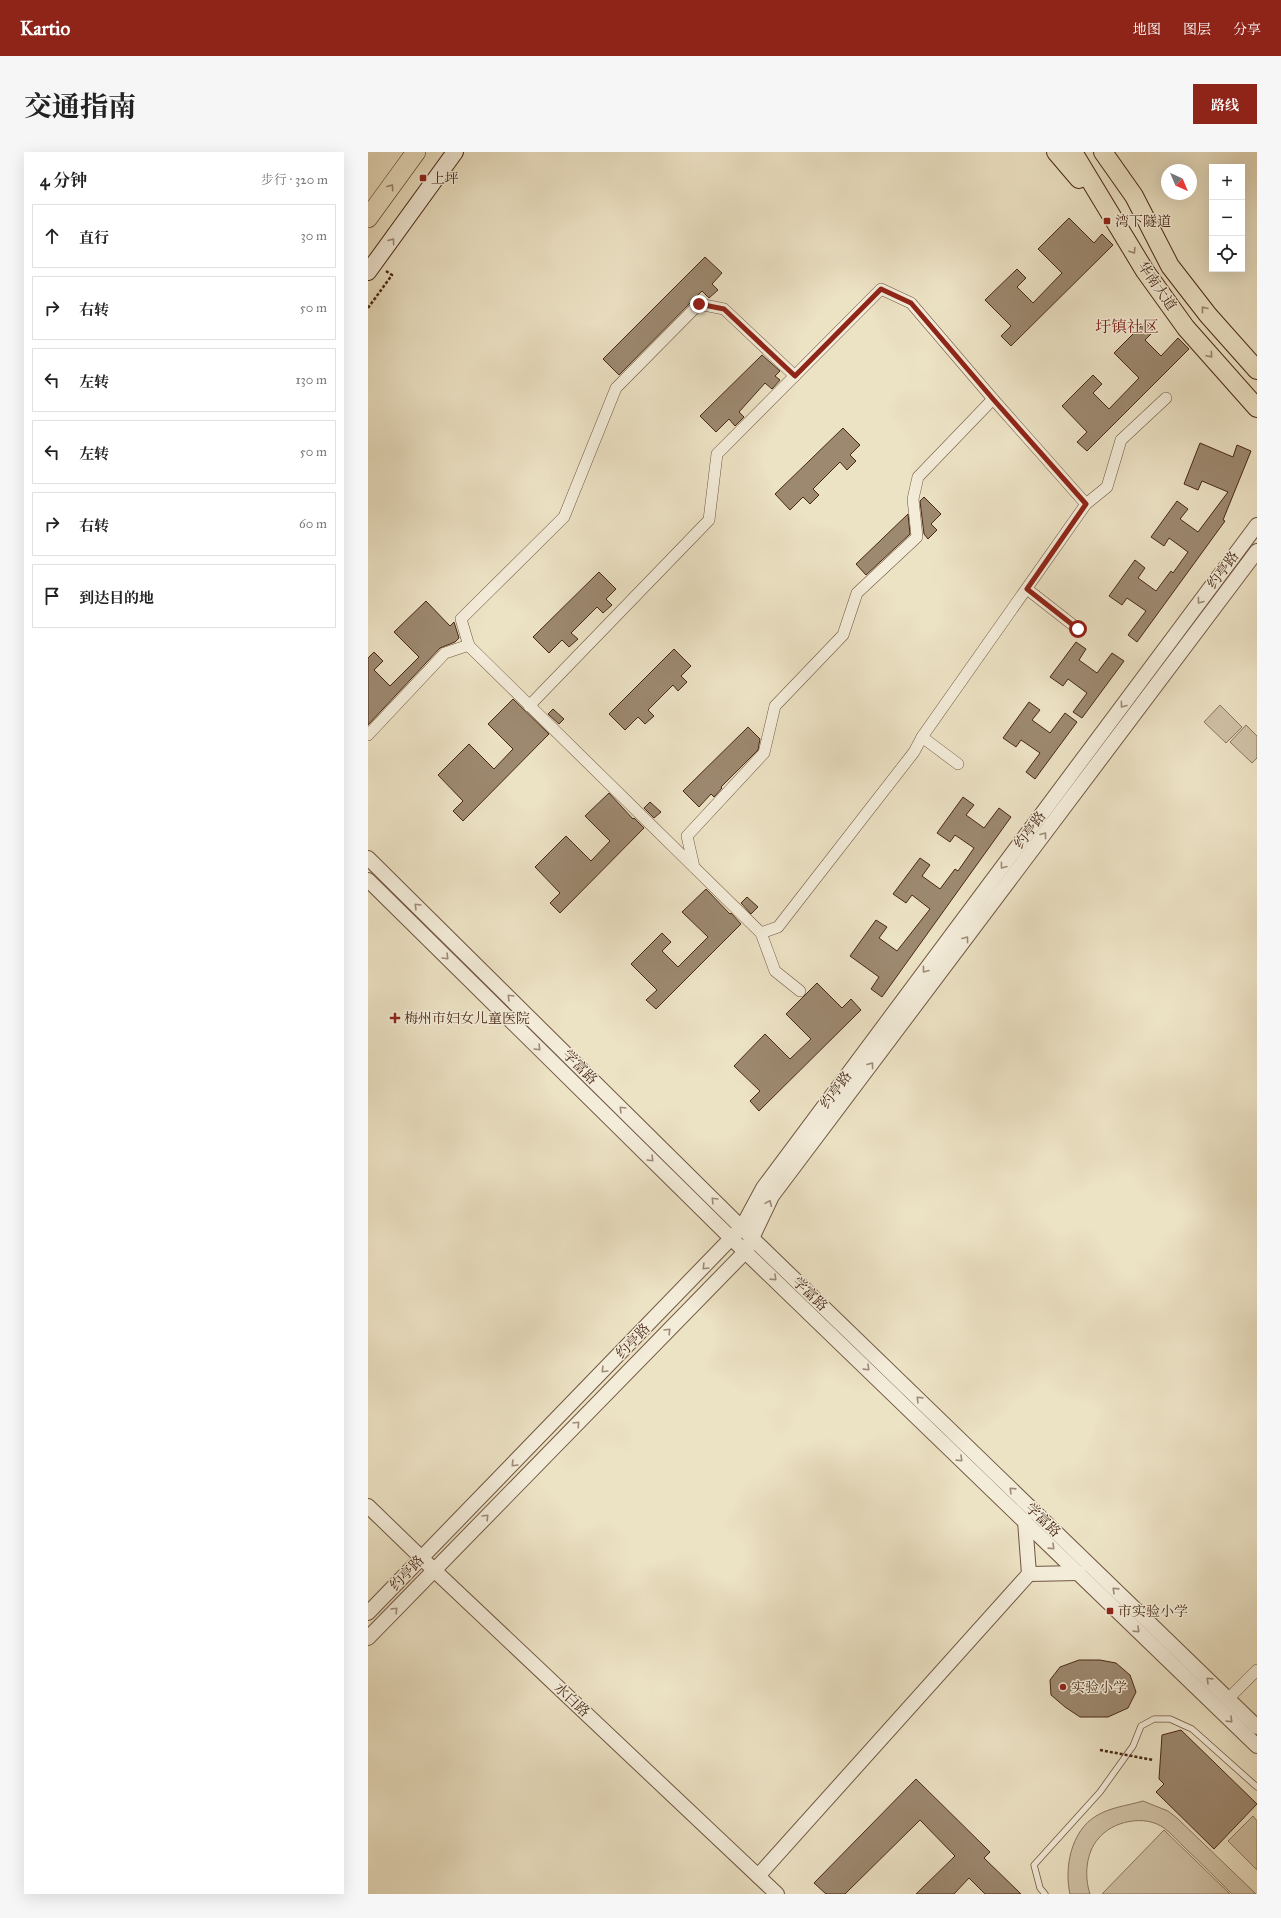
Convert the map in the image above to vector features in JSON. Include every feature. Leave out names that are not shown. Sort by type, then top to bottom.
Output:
[{"type":"highway","points":[[368,218],[416,152]]},
{"type":"main road","points":[[368,272],[455,152]]},
{"type":"main road","points":[[1056,152],[1112,218]]},
{"type":"main road","name":"华南大道","points":[[1072,152],[1145,271],[1186,328],[1257,408]]},
{"type":"main road","name":"华南大道","points":[[1103,152],[1134,196],[1170,266],[1208,315],[1257,370]]},
{"type":"main road","points":[[1117,152],[1134,196]]},
{"type":"street","points":[[529,706],[709,520],[717,454],[881,289],[911,303],[1086,504]]},
{"type":"street","points":[[795,376],[724,309],[699,304],[616,388],[564,517],[461,619],[469,645],[529,706],[761,933],[775,972],[800,991]]},
{"type":"street","points":[[761,933],[778,927],[914,752],[922,737],[1086,504],[1107,487],[1121,440],[1166,398]]},
{"type":"street","points":[[694,868],[687,836],[764,753],[775,706],[843,635],[857,594],[917,537],[913,499],[918,477],[993,399]]},
{"type":"street","name":"约亭路","points":[[368,1613],[742,1228],[763,1188],[1257,525]]},
{"type":"street","name":"约亭路","points":[[368,1638],[749,1245],[772,1196],[1257,552]]},
{"type":"street","points":[[1027,589],[1078,629]]},
{"type":"street","points":[[368,735],[444,653],[469,645]]},
{"type":"street","points":[[922,737],[958,764]]},
{"type":"street","name":"学富路","points":[[368,858],[742,1228],[749,1245],[1025,1521],[1257,1746]]},
{"type":"street","name":"学富路","points":[[368,880],[732,1239],[749,1245],[1257,1727]]},
{"type":"street","name":"水白路","points":[[368,1506],[777,1894]]},
{"type":"street","points":[[758,1876],[1029,1574],[1025,1521]]},
{"type":"street","points":[[1029,1574],[1079,1573]]},
{"type":"street","points":[[1228,1699],[1257,1670]]},
{"type":"lane","points":[[1045,1894],[1040,1888],[1034,1865],[1100,1792],[1133,1746],[1141,1726],[1154,1719],[1170,1719],[1192,1729],[1257,1787]]},
{"type":"path","points":[[368,308],[392,276]]},
{"type":"path","points":[[1100,1750],[1153,1760]]},
{"type":"shaded area","points":[[1220,705],[1242,727],[1226,743],[1204,722]]},
{"type":"shaded area","points":[[1246,725],[1257,736],[1257,758],[1252,763],[1230,742]]},
{"type":"shaded area","points":[[1143,1801],[1168,1811],[1177,1818],[1256,1894],[1232,1894],[1173,1835],[1164,1828],[1148,1821],[1138,1821],[1120,1824],[1104,1833],[1098,1839],[1091,1851],[1087,1865],[1087,1880],[1090,1894],[1070,1894],[1068,1873],[1071,1851],[1075,1840],[1087,1823],[1102,1813]]},
{"type":"shaded area","points":[[1253,1816],[1257,1821],[1257,1870],[1228,1841]]},
{"type":"shaded area","points":[[1164,1830],[1230,1894],[1102,1894]]},
{"type":"building","points":[[1069,218],[1094,243],[1102,234],[1113,245],[1011,346],[1001,336],[1011,326],[985,300],[1017,269],[1026,278],[1017,287],[1033,303],[1062,273],[1038,249]]},
{"type":"building","points":[[705,257],[722,273],[712,284],[718,290],[709,298],[702,291],[619,375],[603,359]]},
{"type":"building","points":[[1145,322],[1154,331],[1145,340],[1161,356],[1178,338],[1189,349],[1087,451],[1077,442],[1087,432],[1062,406],[1093,375],[1102,384],[1093,393],[1109,409],[1139,378],[1114,353]]},
{"type":"building","points":[[762,355],[780,371],[775,376],[780,380],[772,389],[765,383],[739,412],[744,417],[735,426],[729,419],[716,432],[700,416]]},
{"type":"building","points":[[843,428],[860,445],[850,455],[856,461],[847,470],[840,462],[813,489],[819,495],[810,504],[803,497],[790,510],[775,494]]},
{"type":"building","points":[[1200,443],[1233,457],[1237,445],[1251,451],[1223,520],[1225,521],[1137,642],[1128,635],[1146,611],[1127,598],[1122,605],[1109,596],[1135,560],[1145,568],[1138,578],[1156,591],[1171,571],[1173,573],[1188,552],[1169,538],[1164,546],[1151,537],[1177,501],[1188,509],[1180,519],[1198,532],[1228,492],[1202,481],[1198,490],[1184,484]]},
{"type":"building","points":[[924,497],[941,514],[931,524],[937,530],[928,539],[924,534],[920,501]]},
{"type":"building","points":[[908,514],[910,534],[866,575],[856,564]]},
{"type":"building","points":[[599,572],[616,589],[606,599],[612,605],[603,613],[597,607],[571,633],[578,639],[569,647],[562,640],[549,653],[533,637]]},
{"type":"building","points":[[426,601],[450,626],[454,622],[459,638],[455,642],[440,648],[368,725],[368,658],[374,652],[383,661],[374,670],[390,686],[419,657],[394,632]]},
{"type":"building","points":[[1076,642],[1086,649],[1079,660],[1097,673],[1112,653],[1124,661],[1082,718],[1073,712],[1087,693],[1068,679],[1063,686],[1050,677]]},
{"type":"building","points":[[674,649],[691,666],[681,676],[687,682],[678,691],[673,685],[648,710],[654,716],[645,724],[638,717],[625,730],[609,714]]},
{"type":"building","points":[[513,699],[549,734],[463,821],[453,811],[463,801],[438,775],[469,744],[494,769],[513,749],[488,724]]},
{"type":"building","points":[[1029,702],[1040,710],[1032,720],[1050,733],[1065,713],[1077,722],[1035,779],[1026,772],[1040,753],[1021,740],[1016,747],[1003,738]]},
{"type":"building","points":[[553,709],[564,719],[559,724],[548,714]]},
{"type":"building","points":[[748,727],[760,739],[758,750],[721,787],[722,788],[714,797],[711,794],[699,807],[683,791]]},
{"type":"building","points":[[609,793],[633,819],[634,818],[644,828],[560,913],[550,903],[560,893],[535,867],[566,836],[591,861],[610,841],[585,816]]},
{"type":"building","points":[[963,797],[974,805],[966,815],[984,828],[999,808],[1011,817],[882,997],[871,989],[879,977],[850,956],[876,920],[887,927],[879,938],[897,951],[930,909],[912,895],[906,903],[893,894],[920,858],[930,865],[922,876],[940,889],[955,869],[958,871],[974,848],[955,835],[950,842],[937,833]]},
{"type":"building","points":[[650,802],[661,812],[654,818],[644,808]]},
{"type":"building","points":[[706,889],[741,924],[656,1009],[646,1000],[657,990],[631,964],[662,933],[671,942],[662,951],[678,967],[708,937],[682,912]]},
{"type":"building","points":[[747,897],[758,907],[751,914],[741,903]]},
{"type":"building","points":[[817,983],[842,1008],[851,999],[861,1010],[759,1111],[750,1101],[760,1091],[734,1066],[765,1034],[790,1059],[811,1039],[786,1014]]},
{"type":"building","points":[[1079,1660],[1100,1660],[1116,1663],[1130,1675],[1136,1692],[1128,1708],[1108,1717],[1080,1717],[1051,1695],[1050,1680],[1060,1667]]},
{"type":"building","points":[[1181,1730],[1257,1804],[1214,1849],[1156,1792],[1164,1784],[1159,1779],[1162,1735]]},
{"type":"building","points":[[916,1779],[990,1852],[984,1858],[1021,1894],[985,1894],[969,1878],[954,1894],[916,1894],[955,1856],[920,1820],[845,1894],[826,1894],[814,1883]]},
{"type":"place","name":"上坪","points":[[423,178]]},
{"type":"place","name":"湾下隧道","points":[[1107,221]]},
{"type":"place","name":"梅州市妇女儿童医院","points":[[395,1018]]},
{"type":"place","name":"市实验小学","points":[[1110,1611]]},
{"type":"place","name":"实验小学","points":[[1063,1687]]},
{"type":"district","name":"圩镇社区","points":[[1127,326]]},
{"type":"route","points":[[699,304],[724,309],[795,376],[881,289],[911,303],[1086,504],[1027,589],[1078,629]]}]
